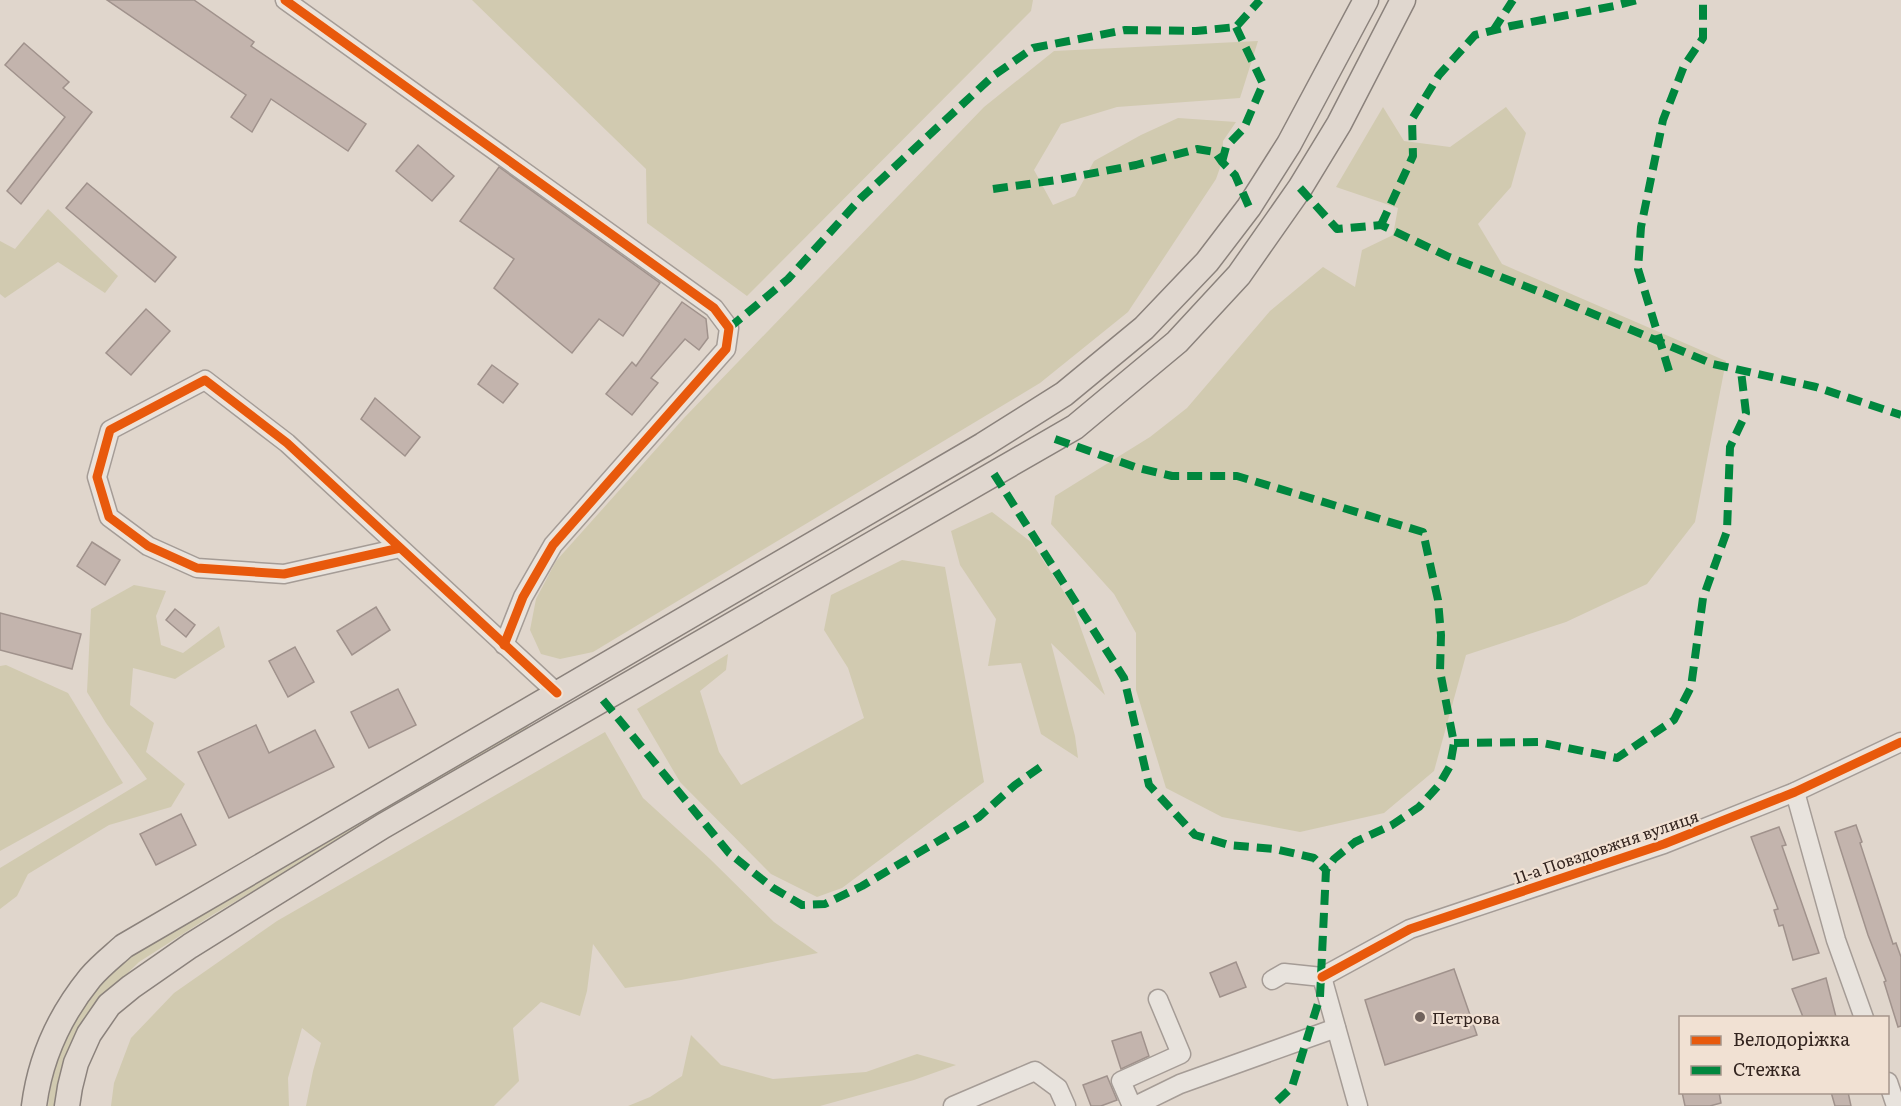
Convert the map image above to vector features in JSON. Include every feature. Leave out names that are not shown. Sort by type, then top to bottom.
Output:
[{"type":"main road","points":[[34,1106],[49,1045],[68,1009],[91,977],[124,946],[983,445],[1064,394],[1144,328],[1207,262],[1249,207],[1288,144],[1366,0]]},
{"type":"main road","points":[[67,1106],[76,1063],[89,1034],[109,1005],[190,946],[383,826],[1055,439],[1084,420],[1177,342],[1239,275],[1311,170],[1339,124],[1403,0]]},
{"type":"street","points":[[285,0],[714,308],[729,328],[726,349],[553,545],[523,597],[504,645]]},
{"type":"street","points":[[400,548],[284,574],[197,568],[148,546],[109,517],[97,477],[110,430],[205,380],[287,443],[557,693]]},
{"type":"street","name":"11-а Повздовжня вулиця","points":[[1322,977],[1410,929],[1664,844],[1795,792],[1901,742]]},
{"type":"street","points":[[1795,792],[1836,940],[1864,1016]]},
{"type":"street","points":[[1272,980],[1284,973],[1322,977],[1358,1106]]},
{"type":"street","points":[[1158,999],[1180,1054],[1121,1081],[1133,1106],[1180,1084],[1336,1028]]},
{"type":"street","points":[[953,1106],[1035,1071],[1058,1088],[1066,1106]]},
{"type":"street","points":[[1889,1087],[1896,1106]]},
{"type":"shaded area","points":[[472,0],[1033,0],[1031,11],[747,296],[647,223],[646,169]]},
{"type":"shaded area","points":[[1258,41],[1240,98],[1117,107],[1061,124],[1034,170],[1053,205],[1075,196],[1094,161],[1178,118],[1236,122],[1223,141],[1222,162],[1216,179],[1128,312],[1040,383],[593,652],[560,659],[541,654],[530,630],[536,599],[556,561],[684,418],[984,107],[1054,51]]},
{"type":"shaded area","points":[[1383,107],[1404,141],[1450,147],[1506,107],[1526,133],[1511,187],[1478,224],[1502,264],[1726,361],[1695,522],[1647,584],[1566,622],[1466,655],[1434,771],[1384,813],[1300,832],[1222,817],[1166,788],[1136,690],[1136,633],[1114,594],[1051,524],[1055,496],[1150,437],[1187,408],[1270,311],[1323,267],[1355,287],[1362,250],[1393,235],[1398,208],[1336,187]]},
{"type":"shaded area","points":[[48,209],[118,276],[105,293],[58,262],[5,298],[0,294],[0,241],[15,249]]},
{"type":"shaded area","points":[[992,512],[1031,542],[1072,604],[1105,695],[1051,643],[1075,736],[1078,758],[1041,734],[1021,663],[988,666],[996,619],[960,565],[951,531]]},
{"type":"shaded area","points":[[902,560],[945,567],[984,782],[842,888],[817,897],[771,874],[680,782],[637,709],[728,654],[726,670],[700,691],[719,752],[741,785],[864,718],[848,668],[824,630],[831,595]]},
{"type":"shaded area","points":[[134,585],[166,591],[156,616],[161,645],[183,653],[219,626],[225,647],[175,679],[133,668],[130,705],[154,723],[146,752],[185,784],[171,807],[109,825],[28,874],[17,896],[0,909],[0,868],[147,779],[106,723],[87,692],[91,609]]},
{"type":"shaded area","points":[[6,665],[68,693],[123,783],[0,851],[0,666]]},
{"type":"shaded area","points":[[524,724],[528,725],[528,730],[214,914],[139,962],[105,995],[56,1106],[48,1106],[57,1063],[74,1023],[99,987],[131,956],[177,926]]},
{"type":"shaded area","points":[[605,732],[643,798],[774,922],[818,953],[681,980],[625,988],[593,944],[587,991],[580,1016],[541,1002],[513,1028],[519,1081],[494,1106],[306,1106],[321,1043],[302,1028],[288,1078],[289,1106],[111,1106],[114,1083],[131,1038],[174,993],[277,921]]},
{"type":"shaded area","points":[[691,1035],[721,1065],[773,1079],[866,1072],[917,1054],[956,1065],[914,1080],[820,1106],[628,1106],[650,1097],[682,1076]]},
{"type":"building","points":[[107,0],[194,0],[254,42],[251,46],[366,124],[348,151],[271,99],[252,132],[231,117],[246,95]]},
{"type":"building","points":[[24,43],[69,82],[63,88],[92,112],[21,204],[7,191],[65,117],[5,65]]},
{"type":"building","points":[[418,145],[454,176],[432,201],[396,171]]},
{"type":"building","points":[[499,167],[660,283],[623,336],[599,319],[572,353],[494,288],[514,259],[460,221]]},
{"type":"building","points":[[87,183],[176,257],[155,282],[66,208]]},
{"type":"building","points":[[682,302],[706,319],[708,338],[699,350],[685,339],[651,378],[658,383],[632,415],[606,394],[632,362],[636,366]]},
{"type":"building","points":[[146,309],[170,331],[131,375],[106,353]]},
{"type":"building","points":[[492,365],[518,384],[503,403],[478,384]]},
{"type":"building","points":[[375,398],[420,437],[405,456],[361,419]]},
{"type":"building","points":[[92,542],[120,560],[105,585],[77,566]]},
{"type":"building","points":[[376,607],[390,630],[352,655],[337,631]]},
{"type":"building","points":[[175,609],[195,625],[186,637],[166,620]]},
{"type":"building","points":[[0,613],[81,634],[72,669],[0,650]]},
{"type":"building","points":[[295,647],[314,682],[288,697],[269,661]]},
{"type":"building","points":[[398,689],[416,725],[369,748],[351,712]]},
{"type":"building","points":[[256,725],[269,753],[315,730],[334,767],[229,818],[198,752]]},
{"type":"building","points":[[181,814],[196,845],[156,865],[140,834]]},
{"type":"building","points":[[1856,825],[1893,944],[1896,943],[1901,957],[1901,1026],[1898,1027],[1884,982],[1886,981],[1868,935],[1835,832]]},
{"type":"building","points":[[1779,827],[1786,845],[1782,846],[1819,953],[1793,960],[1783,925],[1779,926],[1774,910],[1778,909],[1751,837]]},
{"type":"building","points":[[1236,962],[1246,987],[1220,997],[1210,973]]},
{"type":"building","name":"Петрова","points":[[1454,969],[1477,1035],[1385,1065],[1365,1000]]},
{"type":"building","points":[[1826,978],[1836,1016],[1803,1016],[1792,989]]},
{"type":"building","points":[[1141,1032],[1149,1056],[1121,1069],[1112,1041]]},
{"type":"building","points":[[1107,1076],[1117,1100],[1101,1106],[1091,1106],[1083,1085]]},
{"type":"building","points":[[1682,1094],[1719,1094],[1721,1103],[1710,1106],[1685,1106]]},
{"type":"building","points":[[1832,1094],[1848,1094],[1851,1106],[1835,1106]]},
{"type":"marked path","points":[[729,328],[788,279],[861,198],[993,76],[1033,48],[1125,30],[1196,31],[1236,27],[1260,0]]},
{"type":"marked path","points":[[1493,31],[1513,0]]},
{"type":"marked path","points":[[1381,225],[1413,156],[1412,119],[1439,75],[1475,35],[1637,0]]},
{"type":"marked path","points":[[1669,371],[1638,269],[1641,227],[1663,120],[1684,66],[1703,38],[1703,0]]},
{"type":"marked path","points":[[1222,162],[1226,147],[1244,128],[1263,84],[1236,27]]},
{"type":"marked path","points":[[993,189],[1136,165],[1197,149],[1215,152],[1235,175],[1249,207]]},
{"type":"marked path","points":[[1300,188],[1337,229],[1381,225],[1449,257],[1548,295],[1713,364],[1816,387],[1901,415]]},
{"type":"marked path","points":[[1454,743],[1538,742],[1617,758],[1674,720],[1691,687],[1703,598],[1727,531],[1730,447],[1746,413],[1741,371]]},
{"type":"marked path","points":[[1055,439],[1138,468],[1172,476],[1237,476],[1423,532],[1438,600],[1441,635],[1440,671],[1454,743],[1450,766],[1439,785],[1419,807],[1392,825],[1355,842],[1334,859],[1326,870],[1320,997],[1292,1087],[1272,1106]]},
{"type":"marked path","points":[[994,474],[1124,678],[1149,785],[1195,835],[1229,845],[1275,849],[1314,858],[1326,870]]},
{"type":"marked path","points":[[603,700],[729,853],[773,888],[802,905],[825,904],[862,886],[979,817],[1015,785],[1046,763]]},
{"type":"cycle path","points":[[285,0],[714,308],[729,328],[726,349],[553,545],[523,597],[504,645]]},
{"type":"cycle path","points":[[400,548],[284,574],[197,568],[148,546],[109,517],[97,477],[110,430],[205,380],[287,443],[557,693]]},
{"type":"cycle path","points":[[1322,977],[1410,929],[1664,844],[1795,792],[1901,742]]},
{"type":"place","name":"Петрова","points":[[1420,1017]]}]
